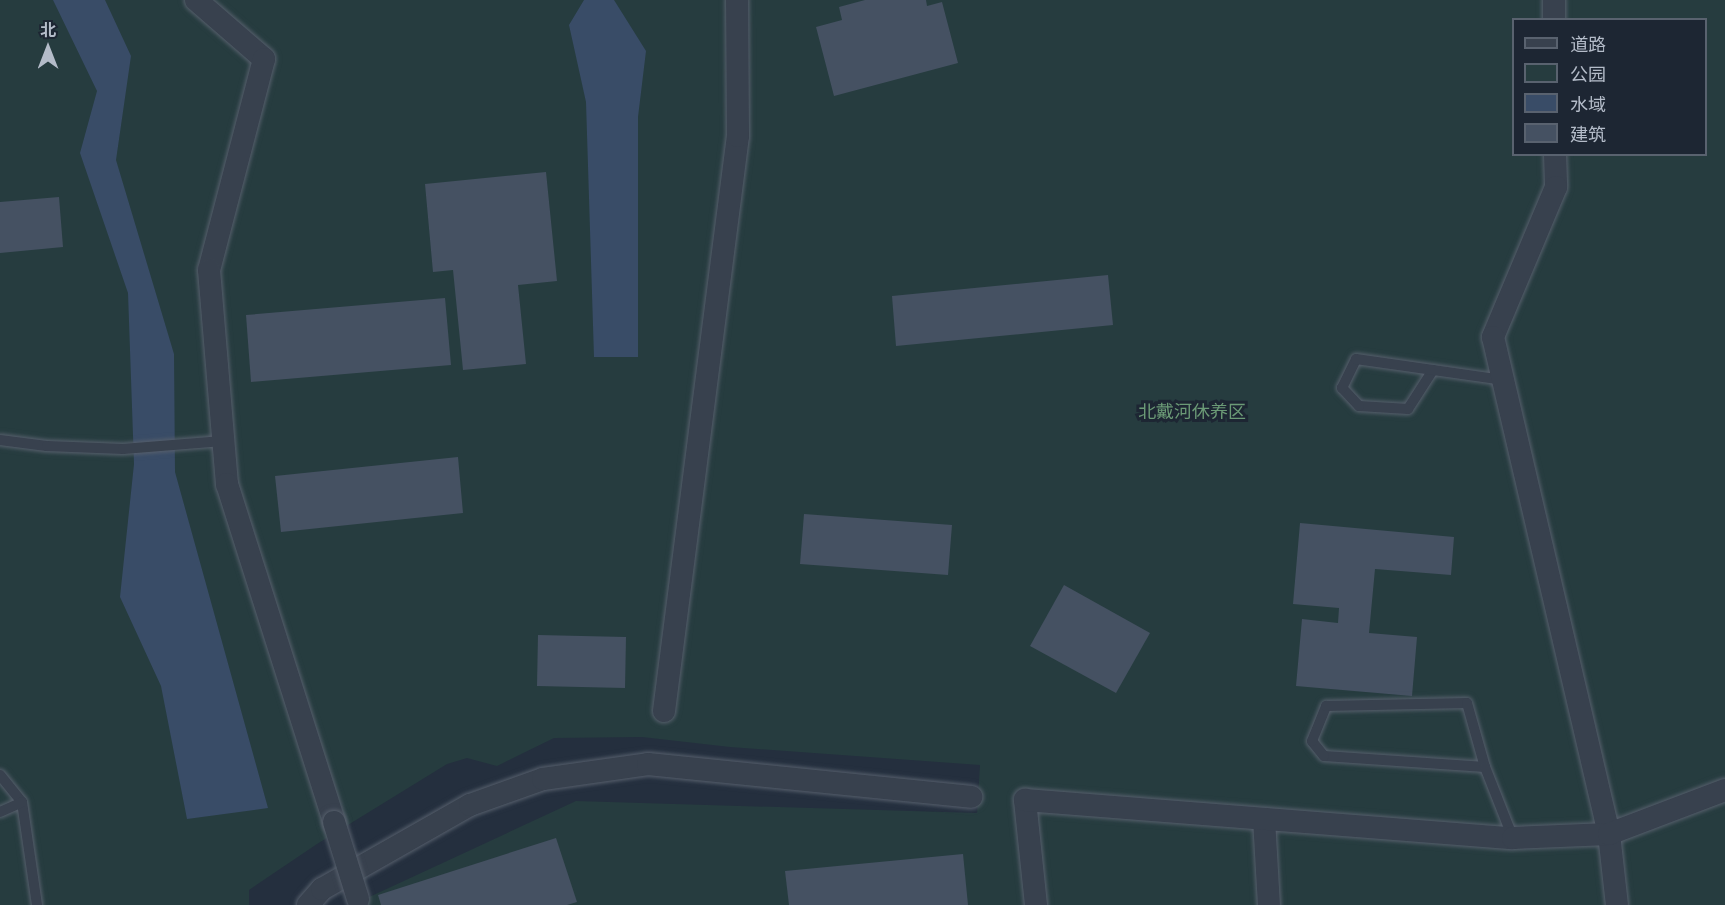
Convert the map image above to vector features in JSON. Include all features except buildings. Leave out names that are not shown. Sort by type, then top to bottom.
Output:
[{"type":"street","points":[[196,0],[264,59],[209,270],[227,484],[359,902]]},
{"type":"street","points":[[664,711],[738,136],[737,0]]},
{"type":"street","points":[[1554,0],[1554,18]]},
{"type":"street","points":[[1555,156],[1556,188],[1494,337],[1609,834],[1617,905]]},
{"type":"street","points":[[308,905],[322,889],[470,805],[543,779],[648,764],[971,797]]},
{"type":"street","points":[[1036,905],[1025,800],[1513,838],[1609,834],[1725,790]]},
{"type":"street","points":[[1264,819],[1269,905]]},
{"type":"lane","points":[[1432,370],[1408,410],[1359,406],[1342,388],[1356,359],[1504,380]]},
{"type":"lane","points":[[0,440],[47,446],[123,449],[223,441]]},
{"type":"lane","points":[[1485,766],[1324,756],[1312,741],[1326,706],[1467,703],[1485,766],[1513,838]]},
{"type":"lane","points":[[0,775],[22,802],[37,905]]},
{"type":"lane","points":[[0,812],[22,802]]},
{"type":"green space","name":"北戴河休养区","points":[[0,0],[1725,0],[1725,905],[352,905],[576,801],[977,813],[980,765],[730,747],[642,737],[554,738],[497,766],[467,758],[447,764],[317,844],[249,890],[249,905],[0,905]]},
{"type":"water","points":[[53,0],[105,0],[131,56],[116,160],[174,354],[175,472],[268,808],[187,819],[161,686],[120,597],[134,464],[128,293],[80,153],[97,91]]},
{"type":"water","points":[[584,0],[614,0],[646,51],[638,117],[638,357],[594,357],[586,102],[569,25]]}]
